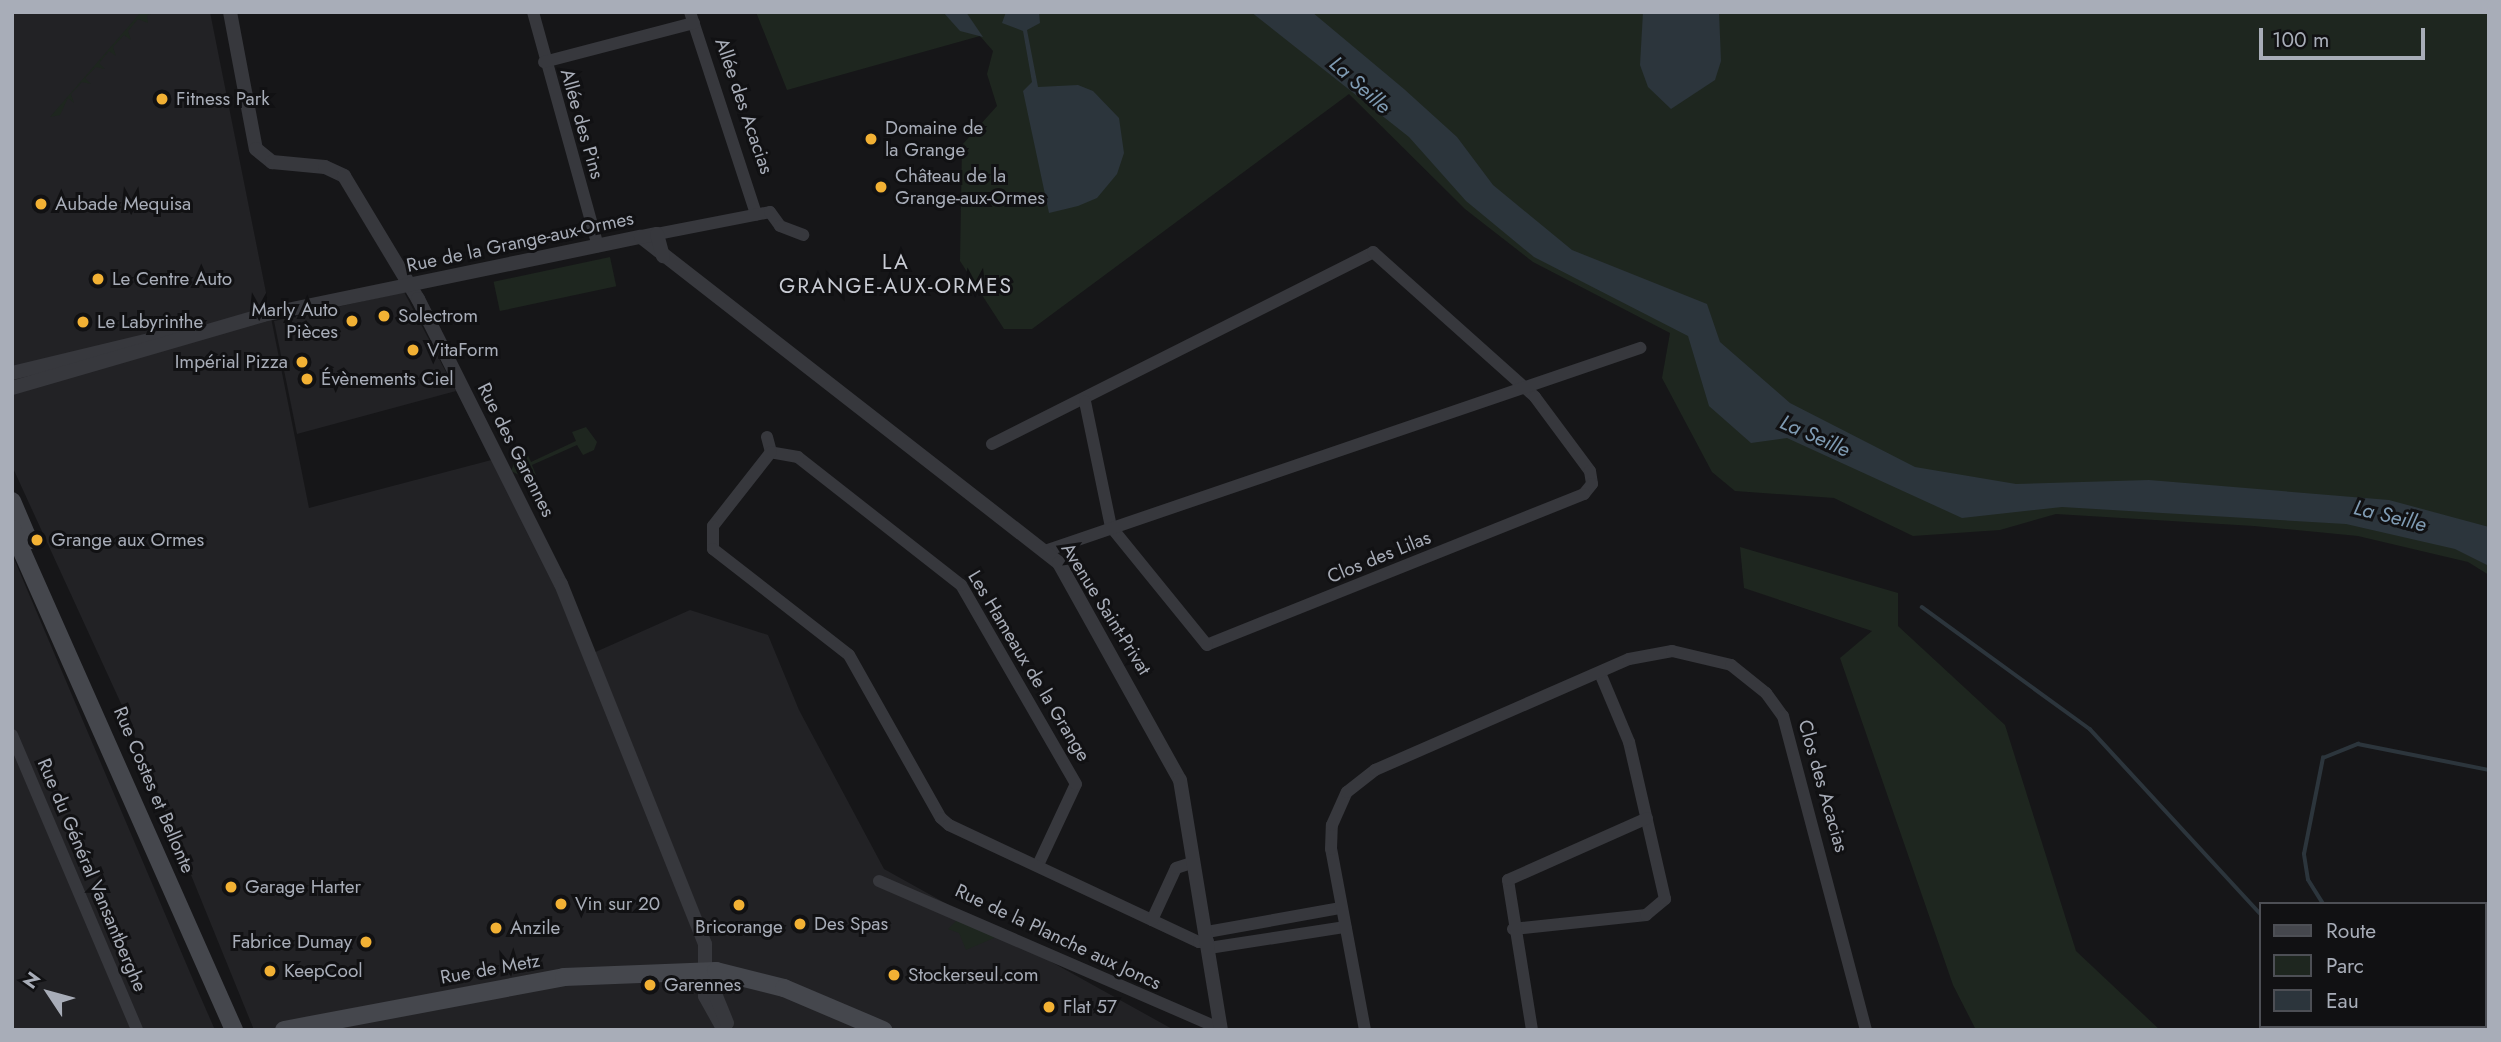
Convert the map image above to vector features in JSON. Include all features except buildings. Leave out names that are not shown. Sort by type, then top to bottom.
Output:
[{"type":"main road","name":"Rue Costes et Bellonte","points":[[12,501],[34,568],[234,1030]]},
{"type":"main road","name":"Rue Costes et Bellonte","points":[[12,529],[34,568]]},
{"type":"main road","name":"Rue de Metz","points":[[706,973],[871,1030]]},
{"type":"main road","name":"Rue de Metz","points":[[284,1030],[564,977],[706,973],[784,988],[883,1030]]},
{"type":"street","name":"Rue des Garennes","points":[[230,12],[256,149],[272,162],[340,172],[410,285],[576,619],[705,944],[705,996],[724,1030]]},
{"type":"street","name":"Allée des Pins","points":[[533,12],[544,62],[598,246]]},
{"type":"street","points":[[544,62],[692,18]]},
{"type":"street","name":"Allée des Acacias","points":[[692,18],[756,215]]},
{"type":"street","points":[[756,215],[770,212],[780,226],[803,235]]},
{"type":"street","name":"Rue de la Grange-aux-Ormes","points":[[12,373],[237,321],[756,215]]},
{"type":"street","points":[[657,234],[663,256]]},
{"type":"street","name":"Avenue Saint-Privat","points":[[642,237],[663,256],[1048,550],[1167,748],[1185,796],[1221,1029]]},
{"type":"street","name":"Clos des Lilas","points":[[992,444],[1085,402],[1368,252],[1382,257],[1525,388],[1590,471],[1592,484],[1584,494],[1217,645],[1198,640],[1111,527],[1085,402]]},
{"type":"street","name":"Rue de la Grange-aux-Ormes","points":[[12,388],[110,365],[237,321]]},
{"type":"street","points":[[1048,550],[1640,348]]},
{"type":"street","points":[[767,438],[771,452],[713,526],[713,549],[849,655],[941,818],[1152,920],[1208,940],[1345,927]]},
{"type":"street","name":"Les Hameaux de la Grange","points":[[771,452],[798,457],[961,585],[1076,784],[1038,865]]},
{"type":"street","name":"Clos des Acacias","points":[[1365,1030],[1341,908],[1331,836],[1337,808],[1356,783],[1643,654],[1688,652],[1731,665],[1775,704],[1795,743],[1866,1030]]},
{"type":"street","points":[[1513,929],[1656,911],[1667,888],[1629,742],[1601,673]]},
{"type":"street","name":"Rue du Général Vansantberghe","points":[[12,735],[137,1030]]},
{"type":"street","points":[[1532,1030],[1507,891],[1512,876],[1647,818]]},
{"type":"street","points":[[1152,920],[1177,869],[1194,862]]},
{"type":"street","name":"Rue de la Planche aux Joncs","points":[[879,881],[1221,1029]]},
{"type":"street","points":[[1208,940],[1341,908]]},
{"type":"street","name":"Rue des Garennes","points":[[706,973],[730,1030]]},
{"type":"shaded area","points":[[12,12],[210,12],[309,508],[499,458],[591,654],[690,610],[768,635],[799,710],[884,869],[1174,1030],[254,1030],[124,710],[12,466]]},
{"type":"shaded area","points":[[404,292],[456,391],[297,434],[274,321]]},
{"type":"shaded area","points":[[12,554],[194,982],[215,1030],[12,1030]]},
{"type":"green space","points":[[141,12],[159,12],[147,15],[148,23],[138,19],[128,31],[131,40],[124,35],[113,47],[116,56],[109,51],[99,63],[105,69],[96,67],[85,78],[91,84],[82,82],[71,94],[74,103],[68,98],[60,115],[50,117]]},
{"type":"green space","points":[[756,12],[2489,12],[2489,575],[2468,562],[2358,536],[2254,526],[2056,514],[2000,530],[1913,536],[1834,498],[1735,491],[1712,472],[1662,378],[1670,333],[1533,262],[1465,209],[1349,94],[1032,329],[1004,329],[960,261],[962,145],[997,106],[987,74],[993,51],[980,36],[787,90]]},
{"type":"green space","points":[[610,257],[616,286],[500,311],[494,282]]},
{"type":"green space","points":[[586,427],[597,442],[594,450],[583,455],[577,445],[532,465],[536,475],[527,479],[511,471],[517,456],[526,451],[531,462],[576,441],[572,432]]},
{"type":"green space","points":[[1740,547],[1898,593],[1898,626],[2005,725],[2076,951],[2160,1030],[1976,1030],[1953,985],[1840,658],[1872,631],[1744,588]]},
{"type":"green space","points":[[958,919],[996,937],[966,950],[959,933],[948,929]]},
{"type":"water","points":[[943,12],[966,12],[983,37],[960,31]]},
{"type":"water","points":[[1006,12],[1039,12],[1040,23],[1027,30],[1038,87],[1078,85],[1093,91],[1119,118],[1124,153],[1117,174],[1097,198],[1049,213],[1023,91],[1032,82],[1023,31],[1002,23]]},
{"type":"water","name":"La Seille","points":[[1251,12],[1312,12],[1457,137],[1493,185],[1572,250],[1707,304],[1720,342],[1790,403],[1915,467],[2016,484],[2149,480],[2389,500],[2489,527],[2489,566],[2455,549],[2346,524],[2062,507],[1962,518],[1787,438],[1751,443],[1709,406],[1688,336],[1534,257],[1466,201],[1409,137]]},
{"type":"water","points":[[1643,12],[1719,12],[1721,61],[1715,80],[1671,109],[1648,87],[1640,65]]},
{"type":"waterway","points":[[1922,607],[2090,729],[2260,913]]},
{"type":"waterway","points":[[2322,902],[2308,880],[2304,854],[2323,758],[2358,744],[2489,770]]},
{"type":"place","name":"Fitness Park","points":[[162,99]]},
{"type":"place","name":"Domaine de la Grange","points":[[871,139]]},
{"type":"place","name":"Château de la Grange-aux-Ormes","points":[[881,187]]},
{"type":"place","name":"Aubade Mequisa","points":[[41,204]]},
{"type":"place","name":"Le Centre Auto","points":[[98,279]]},
{"type":"place","name":"Solectrom","points":[[384,316]]},
{"type":"place","name":"Marly Auto Pièces","points":[[352,321]]},
{"type":"place","name":"Le Labyrinthe","points":[[83,322]]},
{"type":"place","name":"VitaForm","points":[[413,350]]},
{"type":"place","name":"Impérial Pizza","points":[[302,362]]},
{"type":"place","name":"Évènements Ciel","points":[[307,379]]},
{"type":"place","name":"Grange aux Ormes","points":[[37,540]]},
{"type":"place","name":"Garage Harter","points":[[231,887]]},
{"type":"place","name":"Vin sur 20","points":[[561,904]]},
{"type":"place","name":"Bricorange","points":[[739,905]]},
{"type":"place","name":"Des Spas","points":[[800,924]]},
{"type":"place","name":"Anzile","points":[[496,928]]},
{"type":"place","name":"Fabrice Dumay","points":[[366,942]]},
{"type":"place","name":"KeepCool","points":[[270,971]]},
{"type":"place","name":"Stockerseul.com","points":[[894,975]]},
{"type":"place","name":"Garennes","points":[[650,985]]},
{"type":"place","name":"Flat 57","points":[[1049,1007]]},
{"type":"district","name":"LA GRANGE-AUX-ORMES","points":[[896,274]]}]
